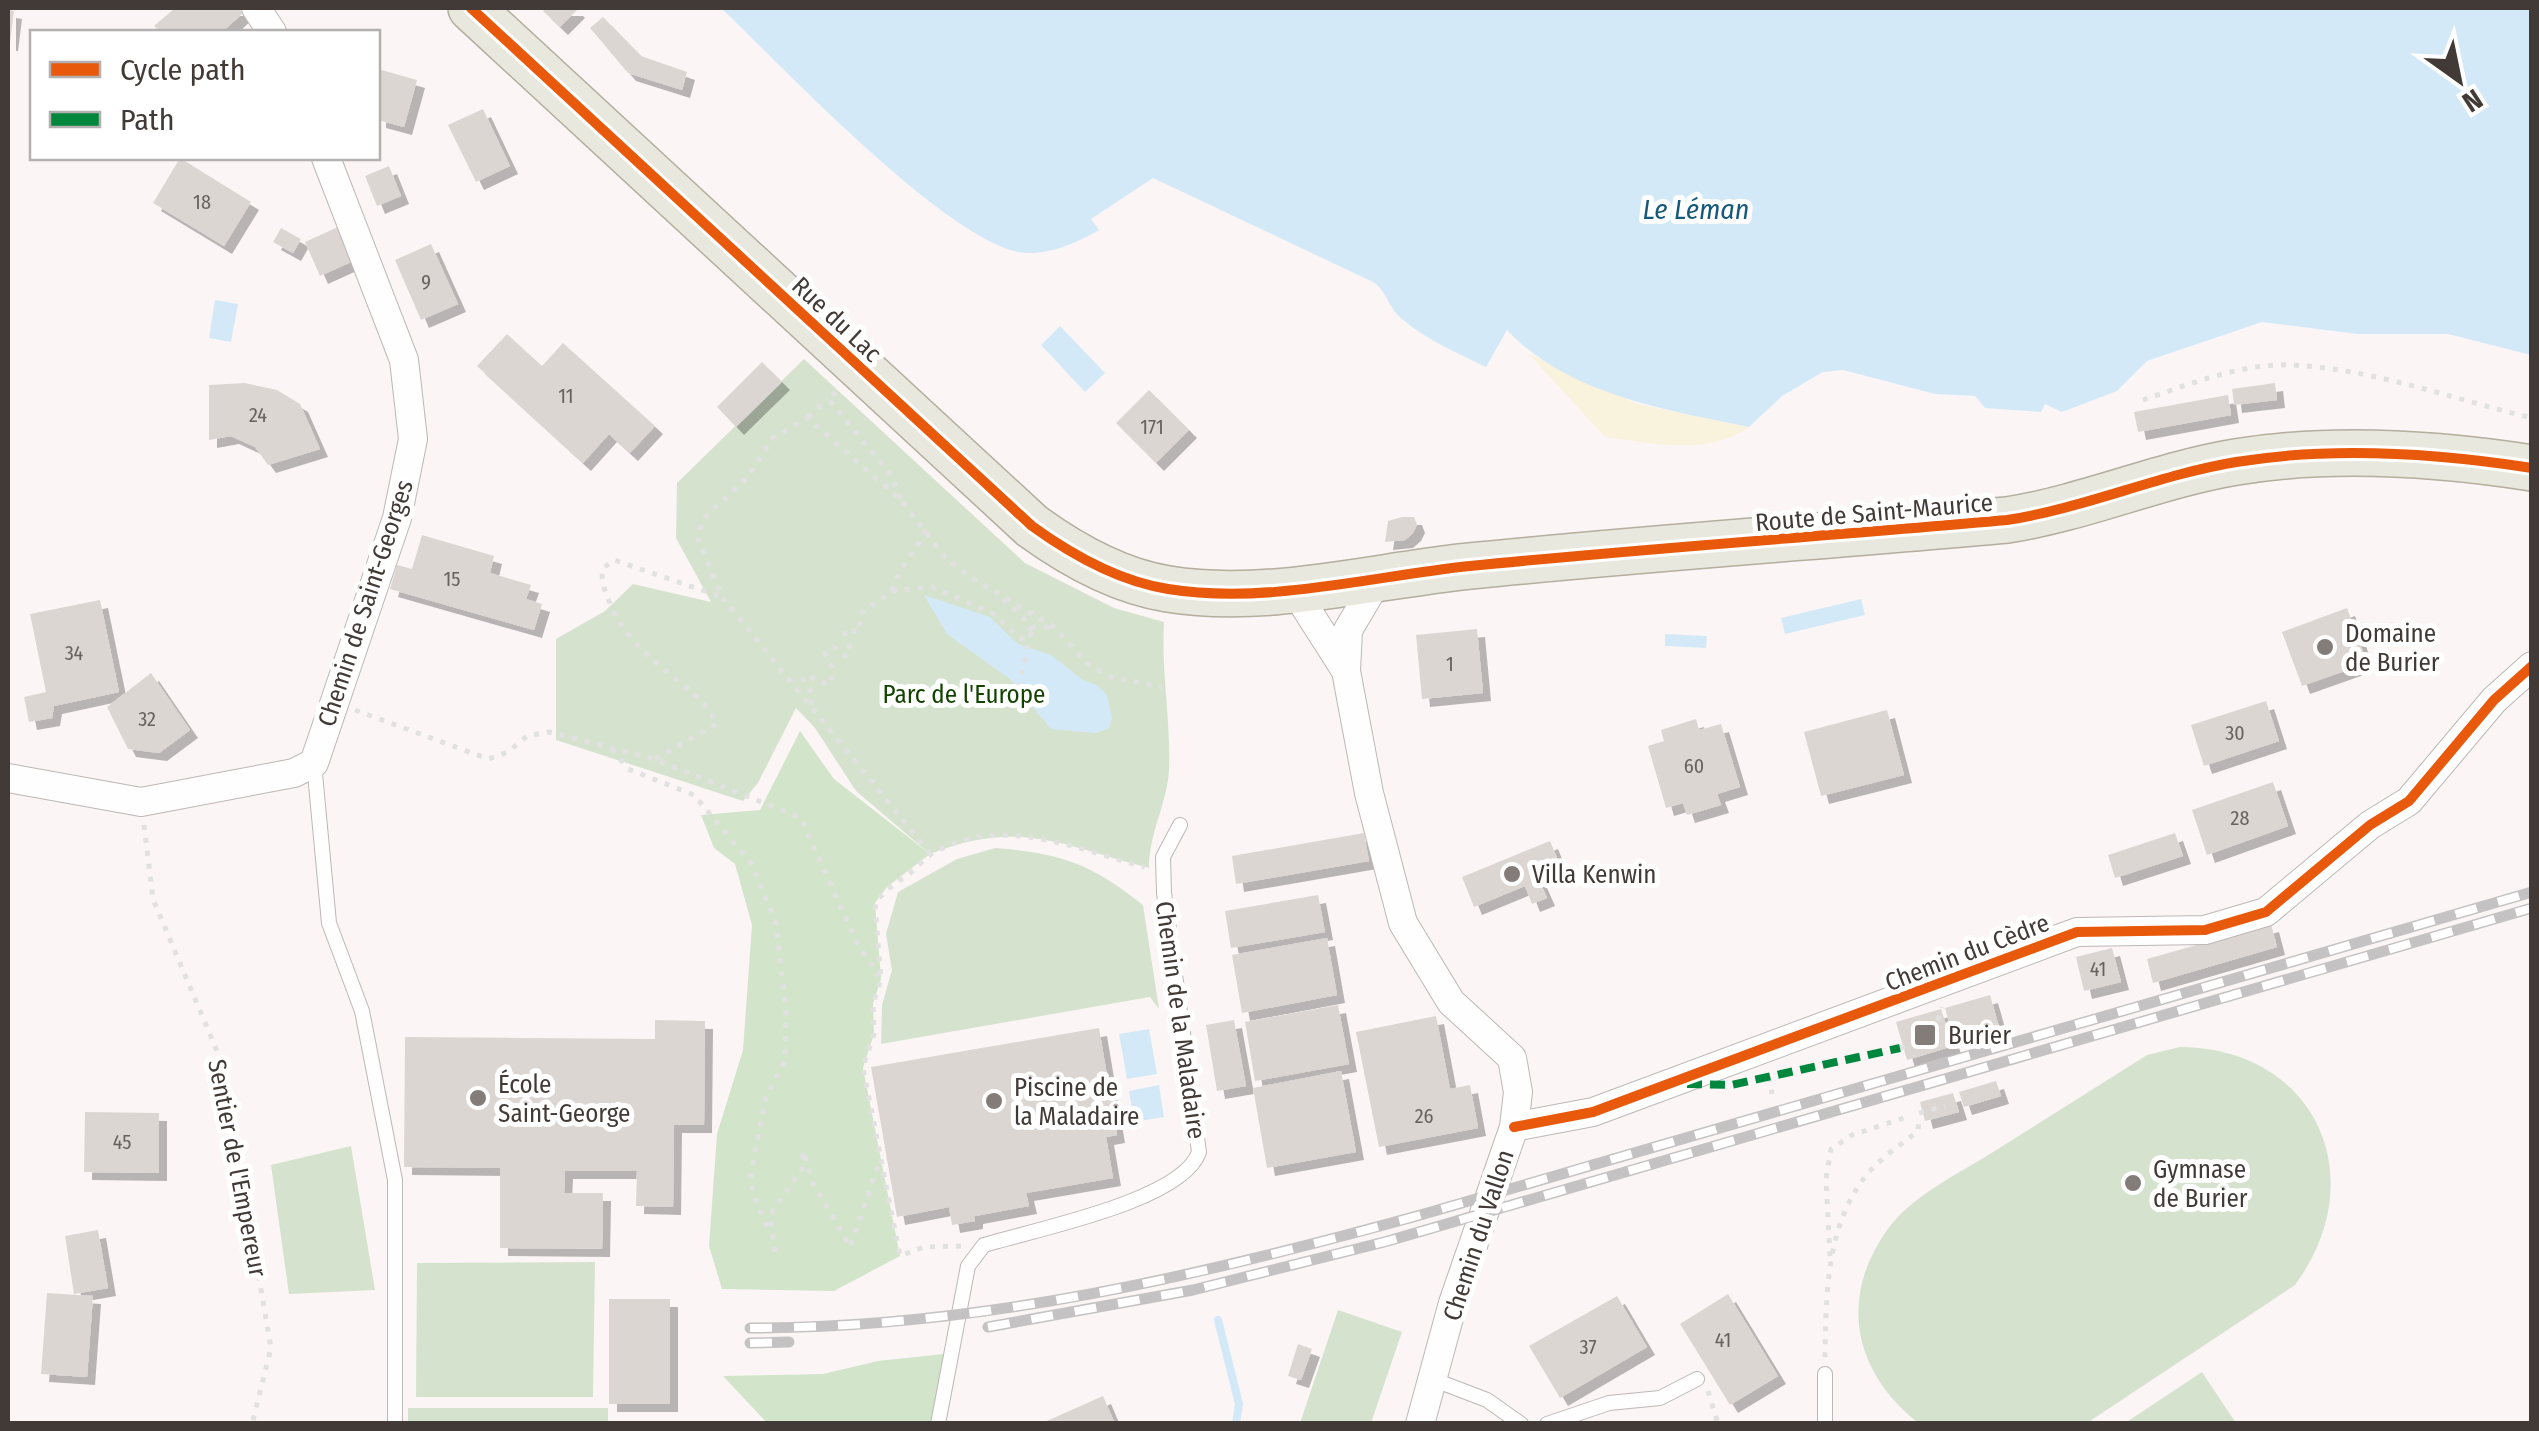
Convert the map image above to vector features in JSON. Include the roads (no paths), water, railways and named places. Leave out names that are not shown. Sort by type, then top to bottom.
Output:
[{"type":"main road","name":"Rue du Lac","points":[[470,8],[1032,526],[1060,547],[1124,577],[1167,589],[1214,593]]},
{"type":"main road","name":"Route de Saint-Maurice","points":[[1214,593],[2007,520],[2050,514],[2234,462],[2391,453],[2532,468]]},
{"type":"street","points":[[256,8],[271,30]]},
{"type":"street","name":"Chemin de Saint-Georges","points":[[314,762],[397,518],[413,439],[404,360],[327,160]]},
{"type":"street","name":"Chemin du Vallon","points":[[1380,576],[1348,630],[1346,671],[1369,793],[1403,923],[1451,1002],[1512,1058],[1518,1092],[1514,1127],[1420,1424]]},
{"type":"street","name":"Chemin du Vallon","points":[[1293,588],[1346,671]]},
{"type":"street","name":"Chemin du Cèdre","points":[[1514,1127],[1592,1112],[2077,932],[2131,928],[2184,932],[2244,921],[2275,906],[2381,818],[2409,801],[2494,700],[2532,666]]},
{"type":"street","points":[[8,778],[142,802],[294,773],[314,762]]},
{"type":"lane","name":"Chemin de Saint-Georges","points":[[314,762],[329,923],[362,1010],[395,1180],[396,1424]]},
{"type":"lane","name":"Chemin de la Maladaire","points":[[938,1424],[968,1266],[984,1245],[1152,1193],[1187,1173],[1195,1162],[1198,1152],[1164,893],[1163,857],[1180,826]]},
{"type":"lane","points":[[1825,1374],[1825,1424]]},
{"type":"lane","points":[[1432,1379],[1487,1400],[1520,1424]]},
{"type":"lane","points":[[1547,1424],[1610,1403],[1660,1398],[1698,1379]]},
{"type":"water","name":"Le Léman","points":[[721,8],[2531,8],[2531,355],[2448,334],[2357,334],[2262,322],[2147,361],[2117,391],[2062,412],[2045,404],[2041,412],[1985,408],[1975,396],[1935,394],[1843,370],[1823,372],[1782,396],[1749,427],[1651,406],[1588,384],[1531,352],[1507,330],[1486,367],[1412,327],[1373,282],[1153,178],[1091,219],[1099,230],[1074,243],[1027,253],[995,244],[913,189]]},
{"type":"water","points":[[215,300],[238,304],[231,342],[209,338]]},
{"type":"water","points":[[1060,326],[1105,373],[1085,392],[1041,345]]},
{"type":"water","points":[[924,595],[990,617],[1018,644],[1051,655],[1083,680],[1097,685],[1107,695],[1112,718],[1109,728],[1096,733],[1051,729],[1010,679],[947,634]]},
{"type":"water","points":[[1861,599],[1865,615],[1785,634],[1781,618]]},
{"type":"water","points":[[1665,634],[1707,636],[1706,648],[1665,646]]},
{"type":"water","points":[[1149,1029],[1157,1074],[1127,1079],[1119,1034]]},
{"type":"water","points":[[1159,1085],[1164,1117],[1134,1122],[1129,1091]]},
{"type":"waterway","points":[[1218,1320],[1239,1404],[1236,1424]]},
{"type":"railway","points":[[750,1328],[836,1326],[1006,1308],[1258,1258],[1424,1214],[2532,892]]},
{"type":"railway","points":[[988,1327],[1193,1290],[1388,1241],[2532,908]]},
{"type":"railway","points":[[750,1343],[789,1342]]},
{"type":"place","name":"Domaine de Burier","points":[[2325,647]]},
{"type":"place","name":"Villa Kenwin","points":[[1512,874]]},
{"type":"place","name":"Burier","points":[[1925,1035]]},
{"type":"place","name":"École Saint-George","points":[[478,1098]]},
{"type":"place","name":"Piscine de la Maladaire","points":[[994,1101]]},
{"type":"place","name":"Gymnase de Burier","points":[[2133,1183]]},
{"type":"park label","name":"Parc de l'Europe","points":[[964,694]]}]
